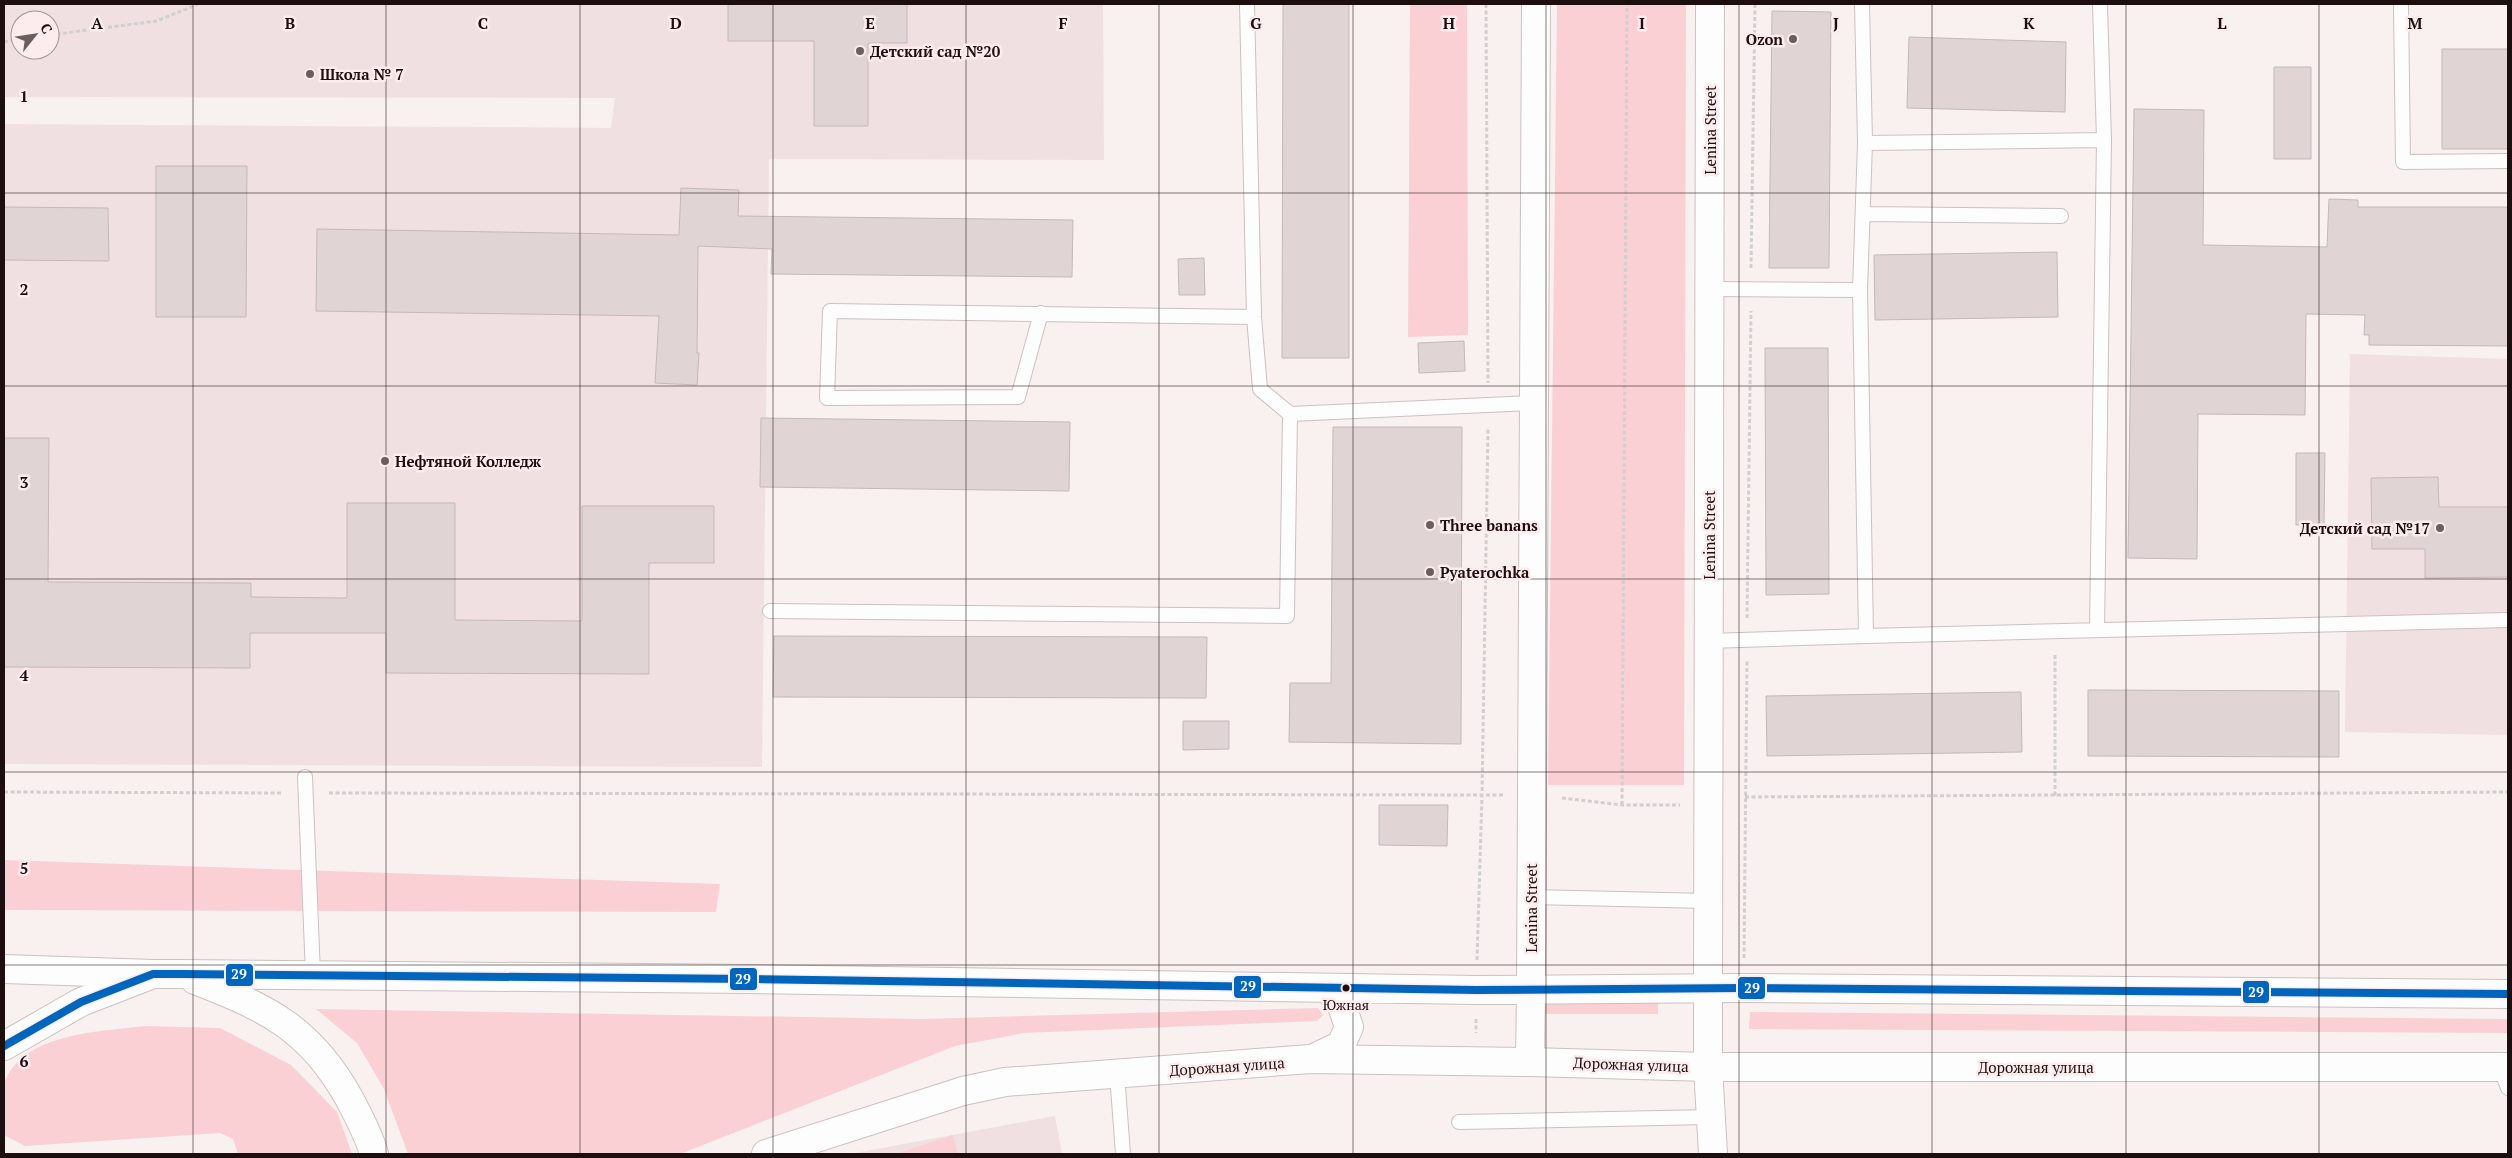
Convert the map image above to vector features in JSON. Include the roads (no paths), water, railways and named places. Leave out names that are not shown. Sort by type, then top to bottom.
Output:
[{"type":"main road","name":"Lenina Street","points":[[1530,1062],[1536,4]]},
{"type":"main road","name":"Lenina Street","points":[[1710,4],[1708,1067],[1713,1154]]},
{"type":"main road","points":[[4,969],[152,974],[1476,990],[1743,988],[2508,994]]},
{"type":"main road","points":[[4,1046],[81,1002],[152,974]]},
{"type":"main road","points":[[180,974],[233,995],[272,1015],[306,1040],[334,1071],[356,1112],[374,1154]]},
{"type":"main road","points":[[1310,1059],[1341,1045],[1349,1027],[1341,1003],[1327,988]]},
{"type":"main road","name":"Дорожная улица","points":[[766,1154],[963,1091],[1005,1082],[1310,1059],[1708,1067],[2506,1074]]},
{"type":"lane","points":[[1247,4],[1254,316],[1260,389],[1290,414],[1534,403]]},
{"type":"lane","points":[[1862,4],[1865,143],[1860,290],[1866,636]]},
{"type":"lane","points":[[2097,630],[2104,140],[2100,4]]},
{"type":"lane","points":[[2401,4],[2403,162],[2508,161]]},
{"type":"lane","points":[[1865,143],[2104,140]]},
{"type":"lane","points":[[1863,214],[2061,216]]},
{"type":"lane","points":[[1709,289],[1860,290]]},
{"type":"lane","points":[[1041,313],[1018,397],[827,398],[830,311],[1041,313],[1254,316]]},
{"type":"lane","points":[[770,610],[1287,616],[1290,414]]},
{"type":"lane","points":[[1709,641],[2508,620]]},
{"type":"lane","points":[[305,777],[313,975]]},
{"type":"lane","points":[[1531,897],[1708,901]]},
{"type":"lane","points":[[1116,1074],[1123,1154]]},
{"type":"lane","points":[[1459,1122],[1710,1117]]},
{"type":"place","name":"Ozon","points":[[1793,39]]},
{"type":"place","name":"Детский сад №20","points":[[860,51]]},
{"type":"place","name":"Школа № 7","points":[[310,74]]},
{"type":"place","name":"Нефтяной Колледж","points":[[385,461]]},
{"type":"place","name":"Three banans","points":[[1430,525]]},
{"type":"place","name":"Детский сад №17","points":[[2440,528]]},
{"type":"place","name":"Pyaterochka","points":[[1430,572]]},
{"type":"place","name":"Южная","points":[[1346,988]]}]
